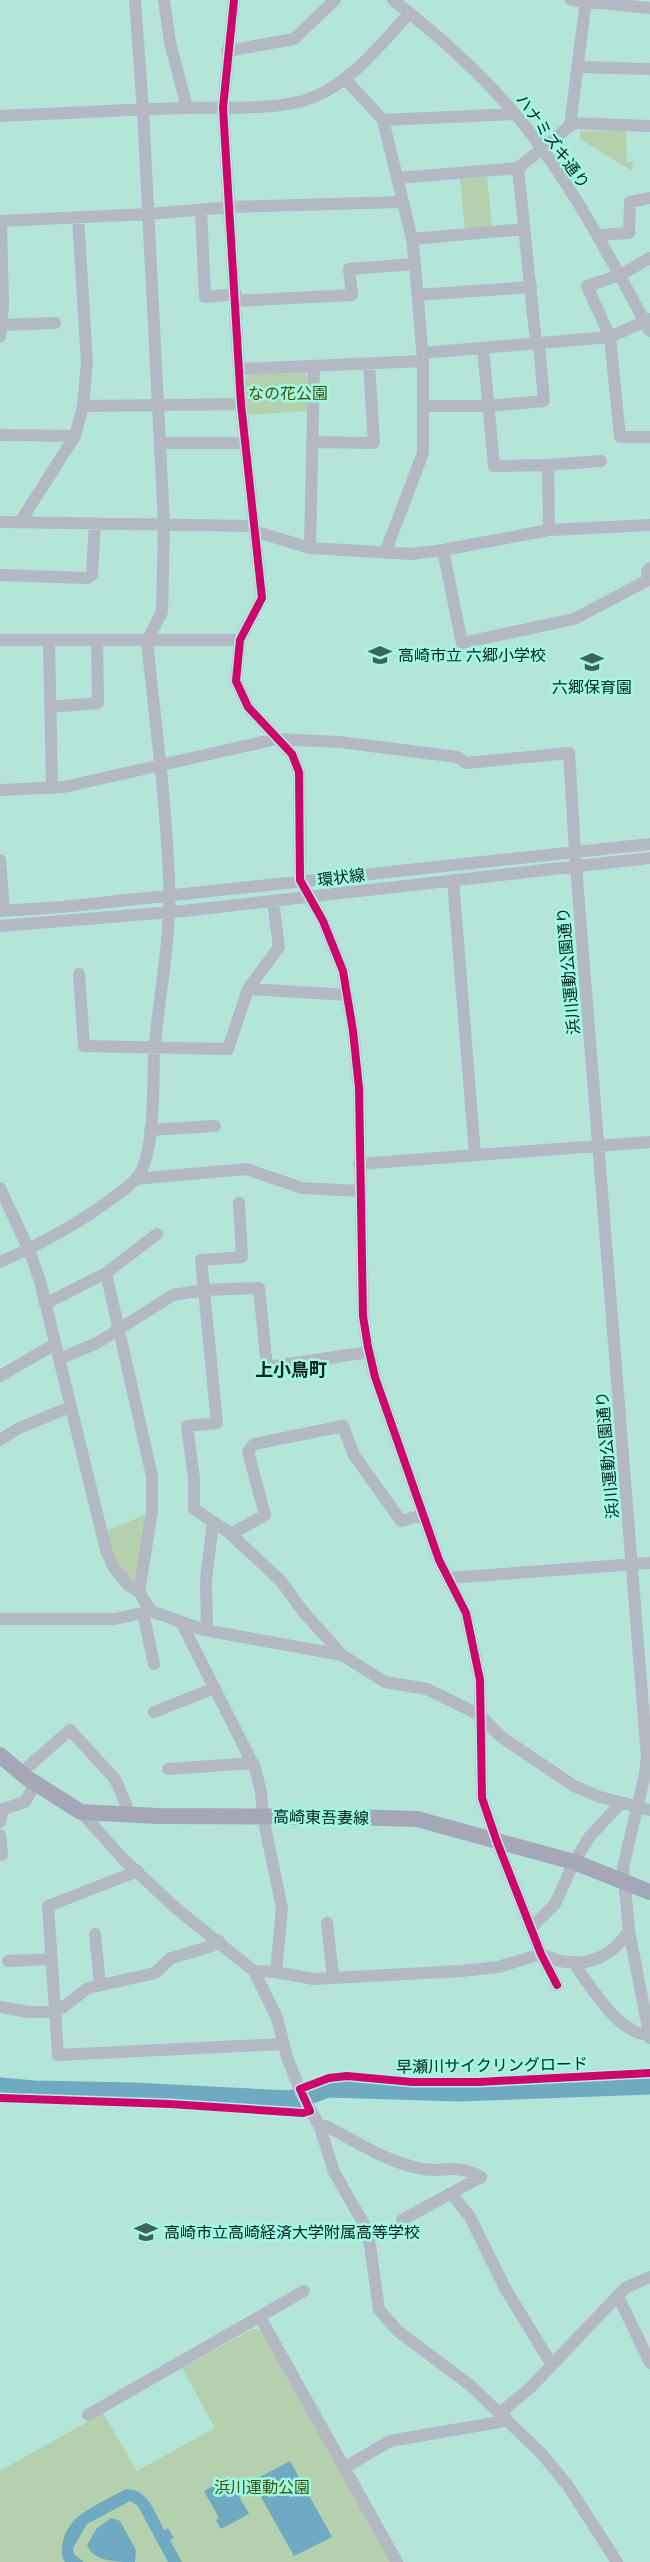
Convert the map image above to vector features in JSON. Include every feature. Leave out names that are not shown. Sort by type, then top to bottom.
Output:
[{"type":"main road","name":"高崎東吾妻線","points":[[0,1755],[12,1771],[81,1812],[130,1815],[417,1820],[574,1863],[650,1892]]},
{"type":"street","points":[[0,1262],[29,1250],[88,1216],[135,1179],[145,1161],[150,1130],[169,895],[147,641],[162,612],[164,525],[143,110],[135,0]]},
{"type":"street","points":[[164,0],[170,42],[186,108]]},
{"type":"street","points":[[234,0],[227,51],[224,108],[241,404],[262,598],[240,640],[236,681],[248,707],[292,754],[299,772],[300,880],[335,946],[344,971],[359,1088],[363,1316],[369,1352],[423,1515],[447,1578],[466,1612],[475,1646],[480,1680],[482,1798],[496,1842],[541,1954],[557,1985]]},
{"type":"street","points":[[227,51],[294,39],[335,0]]},
{"type":"street","name":"ハナミズキ通り","points":[[393,0],[495,91],[542,149],[598,235],[648,324]]},
{"type":"street","points":[[571,0],[650,8]]},
{"type":"street","points":[[397,178],[518,168],[570,123],[586,1]]},
{"type":"street","points":[[0,116],[224,108],[299,102],[346,80],[410,13]]},
{"type":"street","points":[[578,66],[650,69]]},
{"type":"street","points":[[346,80],[383,120],[412,239],[415,264],[422,357],[423,453],[385,553]]},
{"type":"street","points":[[383,120],[514,114]]},
{"type":"street","points":[[570,123],[650,126]]},
{"type":"street","points":[[424,406],[488,406],[544,401],[518,168]]},
{"type":"street","points":[[598,235],[628,233],[630,202],[650,198]]},
{"type":"street","points":[[55,323],[1,331],[3,306],[0,221],[148,214],[231,207],[402,202]]},
{"type":"street","points":[[201,210],[205,297],[352,296],[350,269],[415,264]]},
{"type":"street","points":[[20,522],[75,436],[83,406],[87,363],[78,217]]},
{"type":"street","points":[[412,239],[524,229]]},
{"type":"street","points":[[650,258],[620,275],[587,286],[610,337],[620,437],[650,437]]},
{"type":"street","points":[[417,295],[531,287]]},
{"type":"street","points":[[240,369],[369,364],[483,348],[610,337],[648,324]]},
{"type":"street","points":[[483,348],[494,466],[600,461]]},
{"type":"street","points":[[312,442],[374,443],[369,364]]},
{"type":"street","points":[[310,548],[314,366]]},
{"type":"street","points":[[83,406],[241,404]]},
{"type":"street","points":[[0,435],[75,436]]},
{"type":"street","points":[[160,443],[245,443]]},
{"type":"street","points":[[548,465],[549,530]]},
{"type":"street","points":[[0,522],[255,529],[310,548],[412,554],[549,530],[650,525]]},
{"type":"street","points":[[0,575],[33,578],[87,578],[92,575],[95,523]]},
{"type":"street","points":[[443,550],[462,644],[574,619],[649,574],[650,595]]},
{"type":"street","points":[[0,640],[240,640]]},
{"type":"street","points":[[49,641],[52,788]]},
{"type":"street","points":[[50,707],[98,703],[98,641]]},
{"type":"street","points":[[0,790],[64,787],[276,739]]},
{"type":"street","name":"浜川運動公園通り","points":[[276,739],[340,742],[457,757],[466,763],[569,753],[646,1757],[644,1808],[623,1868],[623,1883],[628,1931],[650,2036]]},
{"type":"street","name":"環状線","points":[[2,911],[650,844]]},
{"type":"street","name":"環状線","points":[[0,926],[169,913],[650,858]]},
{"type":"street","points":[[0,860],[2,911]]},
{"type":"street","points":[[453,880],[475,1155]]},
{"type":"street","points":[[79,974],[84,1046],[228,1049],[248,989],[279,947],[274,909]]},
{"type":"street","points":[[248,989],[347,995]]},
{"type":"street","points":[[150,1130],[215,1126]]},
{"type":"street","points":[[359,1164],[650,1142]]},
{"type":"street","points":[[135,1179],[246,1169],[302,1188],[360,1191]]},
{"type":"street","points":[[0,1188],[29,1250],[45,1304],[106,1550],[114,1568],[128,1585],[139,1592]]},
{"type":"street","points":[[239,1203],[242,1257],[201,1260],[217,1422],[187,1426],[194,1478],[194,1509],[231,1534],[281,1581],[302,1610],[342,1655],[385,1682],[427,1689],[480,1715],[500,1736],[574,1786],[621,1803],[644,1808]]},
{"type":"street","points":[[45,1304],[106,1273],[157,1234]]},
{"type":"street","points":[[106,1273],[152,1476],[152,1511],[139,1592],[147,1612],[154,1664]]},
{"type":"street","points":[[58,1359],[97,1343],[173,1294],[204,1290],[259,1288],[267,1367],[369,1352]]},
{"type":"street","points":[[0,1376],[55,1344]]},
{"type":"street","points":[[0,1440],[19,1428],[70,1407]]},
{"type":"street","points":[[231,1534],[265,1515],[248,1452],[254,1444],[343,1426],[354,1455],[400,1521],[423,1515]]},
{"type":"street","points":[[207,1630],[206,1579],[213,1522]]},
{"type":"street","points":[[447,1578],[650,1563]]},
{"type":"street","points":[[0,1619],[87,1620],[147,1612],[207,1630],[342,1655]]},
{"type":"street","points":[[181,1623],[253,1763],[261,1792],[263,1816],[282,1908],[276,1972]]},
{"type":"street","points":[[154,1712],[215,1689]]},
{"type":"street","points":[[12,1771],[70,1730],[115,1779],[130,1815]]},
{"type":"street","points":[[168,1769],[253,1763]]},
{"type":"street","points":[[0,1822],[3,1809],[25,1802],[35,1784]]},
{"type":"street","points":[[532,1927],[555,1904],[574,1863],[590,1836],[621,1803]]},
{"type":"street","points":[[81,1812],[124,1860],[178,1910],[254,1971],[277,2018],[304,2098],[320,2127],[334,2172],[364,2224],[370,2245],[379,2310],[387,2322],[440,2361],[503,2415],[542,2454],[568,2486],[617,2562]]},
{"type":"street","points":[[0,1835],[2,1855],[0,1855]]},
{"type":"street","points":[[138,1871],[48,1906],[58,2055],[284,2044]]},
{"type":"street","points":[[327,1923],[333,1978]]},
{"type":"street","points":[[254,1971],[276,1972],[292,1977],[333,1978],[498,1967],[541,1954],[554,1960],[573,1962],[607,1955],[616,1949],[628,1931]]},
{"type":"street","points":[[94,1934],[100,1985]]},
{"type":"street","points":[[0,2007],[28,2013],[62,2008],[81,1992],[100,1985],[155,1973],[171,1958],[209,1947],[219,1941]]},
{"type":"street","points":[[8,1961],[52,1959]]},
{"type":"street","points":[[573,1962],[612,2014],[626,2025],[650,2036]]},
{"type":"street","points":[[320,2127],[326,2126],[370,2151],[395,2162],[426,2170],[459,2168],[481,2177],[402,2220]]},
{"type":"street","points":[[451,2193],[470,2217],[505,2289],[552,2365]]},
{"type":"street","points":[[344,2468],[390,2441],[499,2422],[503,2415],[625,2288],[650,2277]]},
{"type":"street","points":[[88,2415],[303,2292]]},
{"type":"street","points":[[618,2295],[650,2363]]},
{"type":"street","points":[[260,2317],[397,2562]]},
{"type":"green space","points":[[580,131],[626,131],[627,162],[633,162],[632,171],[580,139]]},
{"type":"green space","points":[[487,177],[492,228],[465,230],[460,179]]},
{"type":"green space","name":"なの花公園","points":[[303,372],[309,378],[307,411],[246,415],[245,378],[249,375]]},
{"type":"green space","points":[[145,1515],[137,1581],[132,1582],[116,1558],[105,1531]]},
{"type":"green space","name":"浜川運動公園","points":[[253,2329],[261,2330],[392,2562],[0,2562],[0,2471],[103,2413],[137,2471],[215,2428],[182,2368]]},
{"type":"water","points":[[290,2461],[332,2537],[294,2556],[252,2481]]},
{"type":"water","points":[[228,2477],[249,2514],[221,2529],[216,2520],[219,2518],[204,2491]]},
{"type":"water","points":[[124,2490],[139,2492],[149,2502],[164,2530],[168,2528],[174,2538],[170,2540],[182,2562],[168,2562],[138,2506],[130,2501],[87,2524],[73,2548],[74,2554],[84,2562],[65,2562],[62,2544],[75,2520]]},
{"type":"water","points":[[111,2518],[120,2521],[136,2550],[135,2562],[100,2558],[90,2551],[87,2545],[97,2528]]},
{"type":"waterway","points":[[0,2088],[290,2101],[328,2087],[459,2091],[650,2084]]},
{"type":"cycle path","points":[[234,0],[223,108],[241,404],[262,598],[240,640],[236,681],[248,707],[292,754],[299,772],[300,880],[323,921],[343,971],[353,1031],[359,1088],[363,1316],[368,1347],[375,1377],[439,1560],[466,1613],[480,1680],[482,1798],[541,1954],[557,1985]]},
{"type":"cycle path","name":"早瀬川サイクリングロード","points":[[0,2098],[170,2104],[303,2113],[310,2111],[300,2089],[329,2078],[347,2076],[412,2082],[479,2082],[650,2073]]},
{"type":"place","name":"高崎市立 六郷小学校","points":[[380,655]]},
{"type":"place","name":"六郷保育園","points":[[592,662]]},
{"type":"place","name":"高崎市立高崎経済大学附属高等学校","points":[[146,2232]]},
{"type":"district","name":"上小鳥町","points":[[291,1370]]}]
